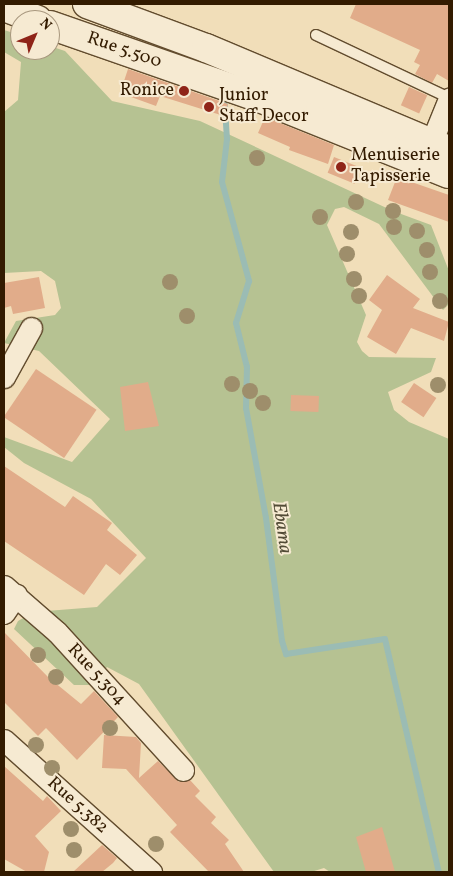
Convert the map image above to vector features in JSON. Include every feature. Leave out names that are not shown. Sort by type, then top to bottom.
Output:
[{"type":"main road","name":"Rue 5.500","points":[[87,4],[206,48],[429,142]]},
{"type":"main road","name":"Rue 5.500","points":[[60,28],[262,99],[449,174]]},
{"type":"street","points":[[429,142],[449,98]]},
{"type":"street","points":[[4,377],[31,328]]},
{"type":"street","points":[[4,613],[10,590]]},
{"type":"street","name":"Rue 5.304","points":[[10,590],[57,632],[183,770]]},
{"type":"street","name":"Rue 5.382","points":[[4,740],[151,872]]},
{"type":"lane","points":[[316,35],[449,98]]},
{"type":"green space","points":[[4,30],[10,32],[10,56],[4,52]]},
{"type":"green space","points":[[60,49],[65,51],[112,101],[200,121],[393,211],[431,225],[449,271],[449,304],[443,310],[379,224],[344,207],[335,209],[327,225],[366,315],[357,342],[362,351],[369,357],[436,358],[431,372],[388,392],[394,410],[409,422],[449,439],[449,872],[330,872],[324,868],[311,872],[274,872],[139,684],[107,667],[92,685],[74,685],[14,629],[18,621],[34,612],[97,607],[146,558],[91,499],[24,463],[4,447],[4,437],[72,462],[110,419],[39,351],[4,343],[16,321],[55,315],[61,308],[55,281],[41,271],[4,273],[4,112],[18,100],[21,62],[18,60],[60,60]]},
{"type":"building","points":[[356,4],[449,4],[449,81],[437,74],[432,83],[415,74],[420,65],[414,62],[420,50],[350,18]]},
{"type":"building","points":[[128,69],[228,104],[224,116],[160,96],[156,106],[120,93]]},
{"type":"building","points":[[409,87],[427,95],[419,113],[401,105]]},
{"type":"building","points":[[265,117],[334,145],[328,164],[289,150],[290,147],[258,133]]},
{"type":"building","points":[[334,157],[361,168],[355,184],[328,173]]},
{"type":"building","points":[[397,177],[449,195],[449,222],[388,200]]},
{"type":"building","points":[[387,275],[420,299],[413,308],[449,322],[444,341],[411,328],[396,354],[367,337],[382,310],[369,300]]},
{"type":"building","points":[[39,277],[45,308],[13,314],[11,306],[4,308],[4,283]]},
{"type":"building","points":[[36,369],[97,410],[64,458],[4,417]]},
{"type":"building","points":[[148,382],[159,426],[125,431],[120,387]]},
{"type":"building","points":[[414,383],[436,398],[424,417],[401,402]]},
{"type":"building","points":[[291,395],[319,396],[318,412],[290,411]]},
{"type":"building","points":[[4,466],[65,507],[73,496],[112,523],[107,530],[137,555],[120,575],[106,564],[84,595],[4,541]]},
{"type":"building","points":[[4,632],[48,677],[81,704],[94,691],[118,717],[77,760],[46,728],[38,736],[4,702]]},
{"type":"building","points":[[104,735],[136,737],[141,743],[139,778],[158,761],[179,782],[190,780],[200,791],[195,796],[216,817],[211,823],[229,840],[225,844],[244,872],[209,872],[170,832],[177,825],[126,769],[102,768]]},
{"type":"building","points":[[4,766],[43,801],[47,796],[61,811],[35,836],[49,852],[44,872],[27,872],[4,859]]},
{"type":"building","points":[[382,827],[395,872],[366,872],[356,837]]},
{"type":"building","points":[[102,845],[117,858],[113,863],[102,872],[73,872]]},
{"type":"waterway","name":"Ebama","points":[[224,93],[227,139],[222,182],[249,281],[236,323],[247,367],[246,408],[266,518],[282,641],[286,654],[385,639],[439,872]]},
{"type":"place","name":"Ronice","points":[[184,91]]},
{"type":"place","name":"Junior Staff Decor","points":[[209,107]]},
{"type":"place","name":"Menuiserie Tapisserie","points":[[341,167]]}]
